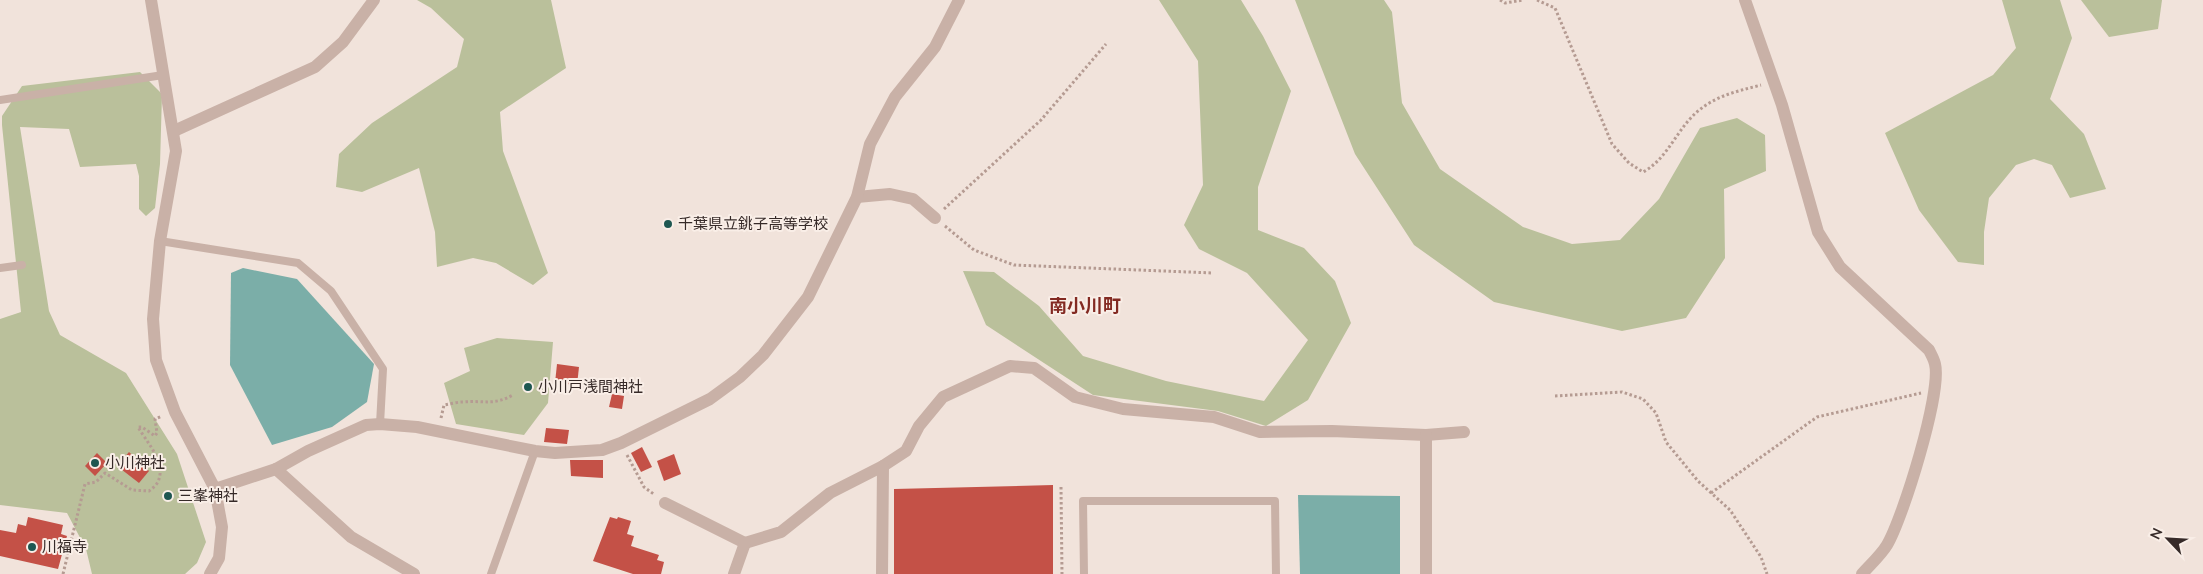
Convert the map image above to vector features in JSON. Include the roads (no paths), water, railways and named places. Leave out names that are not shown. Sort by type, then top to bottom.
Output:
[{"type":"street","points":[[151,0],[176,151],[160,241],[153,319],[156,360],[175,412],[215,489],[222,527],[219,558],[210,574]]},
{"type":"street","points":[[174,131],[315,67],[342,42],[374,0]]},
{"type":"street","points":[[215,489],[276,470],[324,443],[366,425],[380,424],[417,427],[535,451],[555,453],[602,450],[621,443],[710,400],[740,378],[763,355],[808,297],[856,197],[870,144],[895,97],[935,47],[959,0]]},
{"type":"street","points":[[1745,0],[1774,81],[1818,232],[1840,267],[1929,350],[1935,364],[1926,431],[1906,498],[1887,545],[1862,574]]},
{"type":"street","points":[[856,197],[890,194],[913,199],[935,218]]},
{"type":"street","points":[[665,503],[745,543],[781,532],[830,493],[883,466],[906,451],[919,426],[943,397],[1010,366],[1034,368],[1075,397],[1123,409],[1214,417],[1260,432],[1332,431],[1426,435],[1464,432]]},
{"type":"street","points":[[1426,435],[1426,574]]},
{"type":"street","points":[[882,574],[883,466]]},
{"type":"street","points":[[276,470],[351,537],[414,574]]},
{"type":"street","points":[[734,574],[745,543]]},
{"type":"lane","points":[[0,100],[163,75]]},
{"type":"lane","points":[[160,241],[298,263],[332,291],[383,369],[380,424]]},
{"type":"lane","points":[[0,268],[22,265]]},
{"type":"lane","points":[[491,574],[535,451]]},
{"type":"lane","points":[[1084,574],[1083,501],[1275,501],[1276,574]]},
{"type":"water","points":[[243,268],[297,279],[374,364],[367,402],[332,427],[272,445],[230,365],[231,273]]},
{"type":"water","points":[[1298,495],[1400,496],[1400,574],[1300,574]]},
{"type":"place","name":"千葉県立銚子高等学校","points":[[668,224]]},
{"type":"place","name":"小川戸浅間神社","points":[[528,387]]},
{"type":"place","name":"小川神社","points":[[95,463]]},
{"type":"place","name":"三峯神社","points":[[168,496]]},
{"type":"place","name":"川福寺","points":[[32,547]]},
{"type":"district","name":"南小川町","points":[[1085,306]]}]
